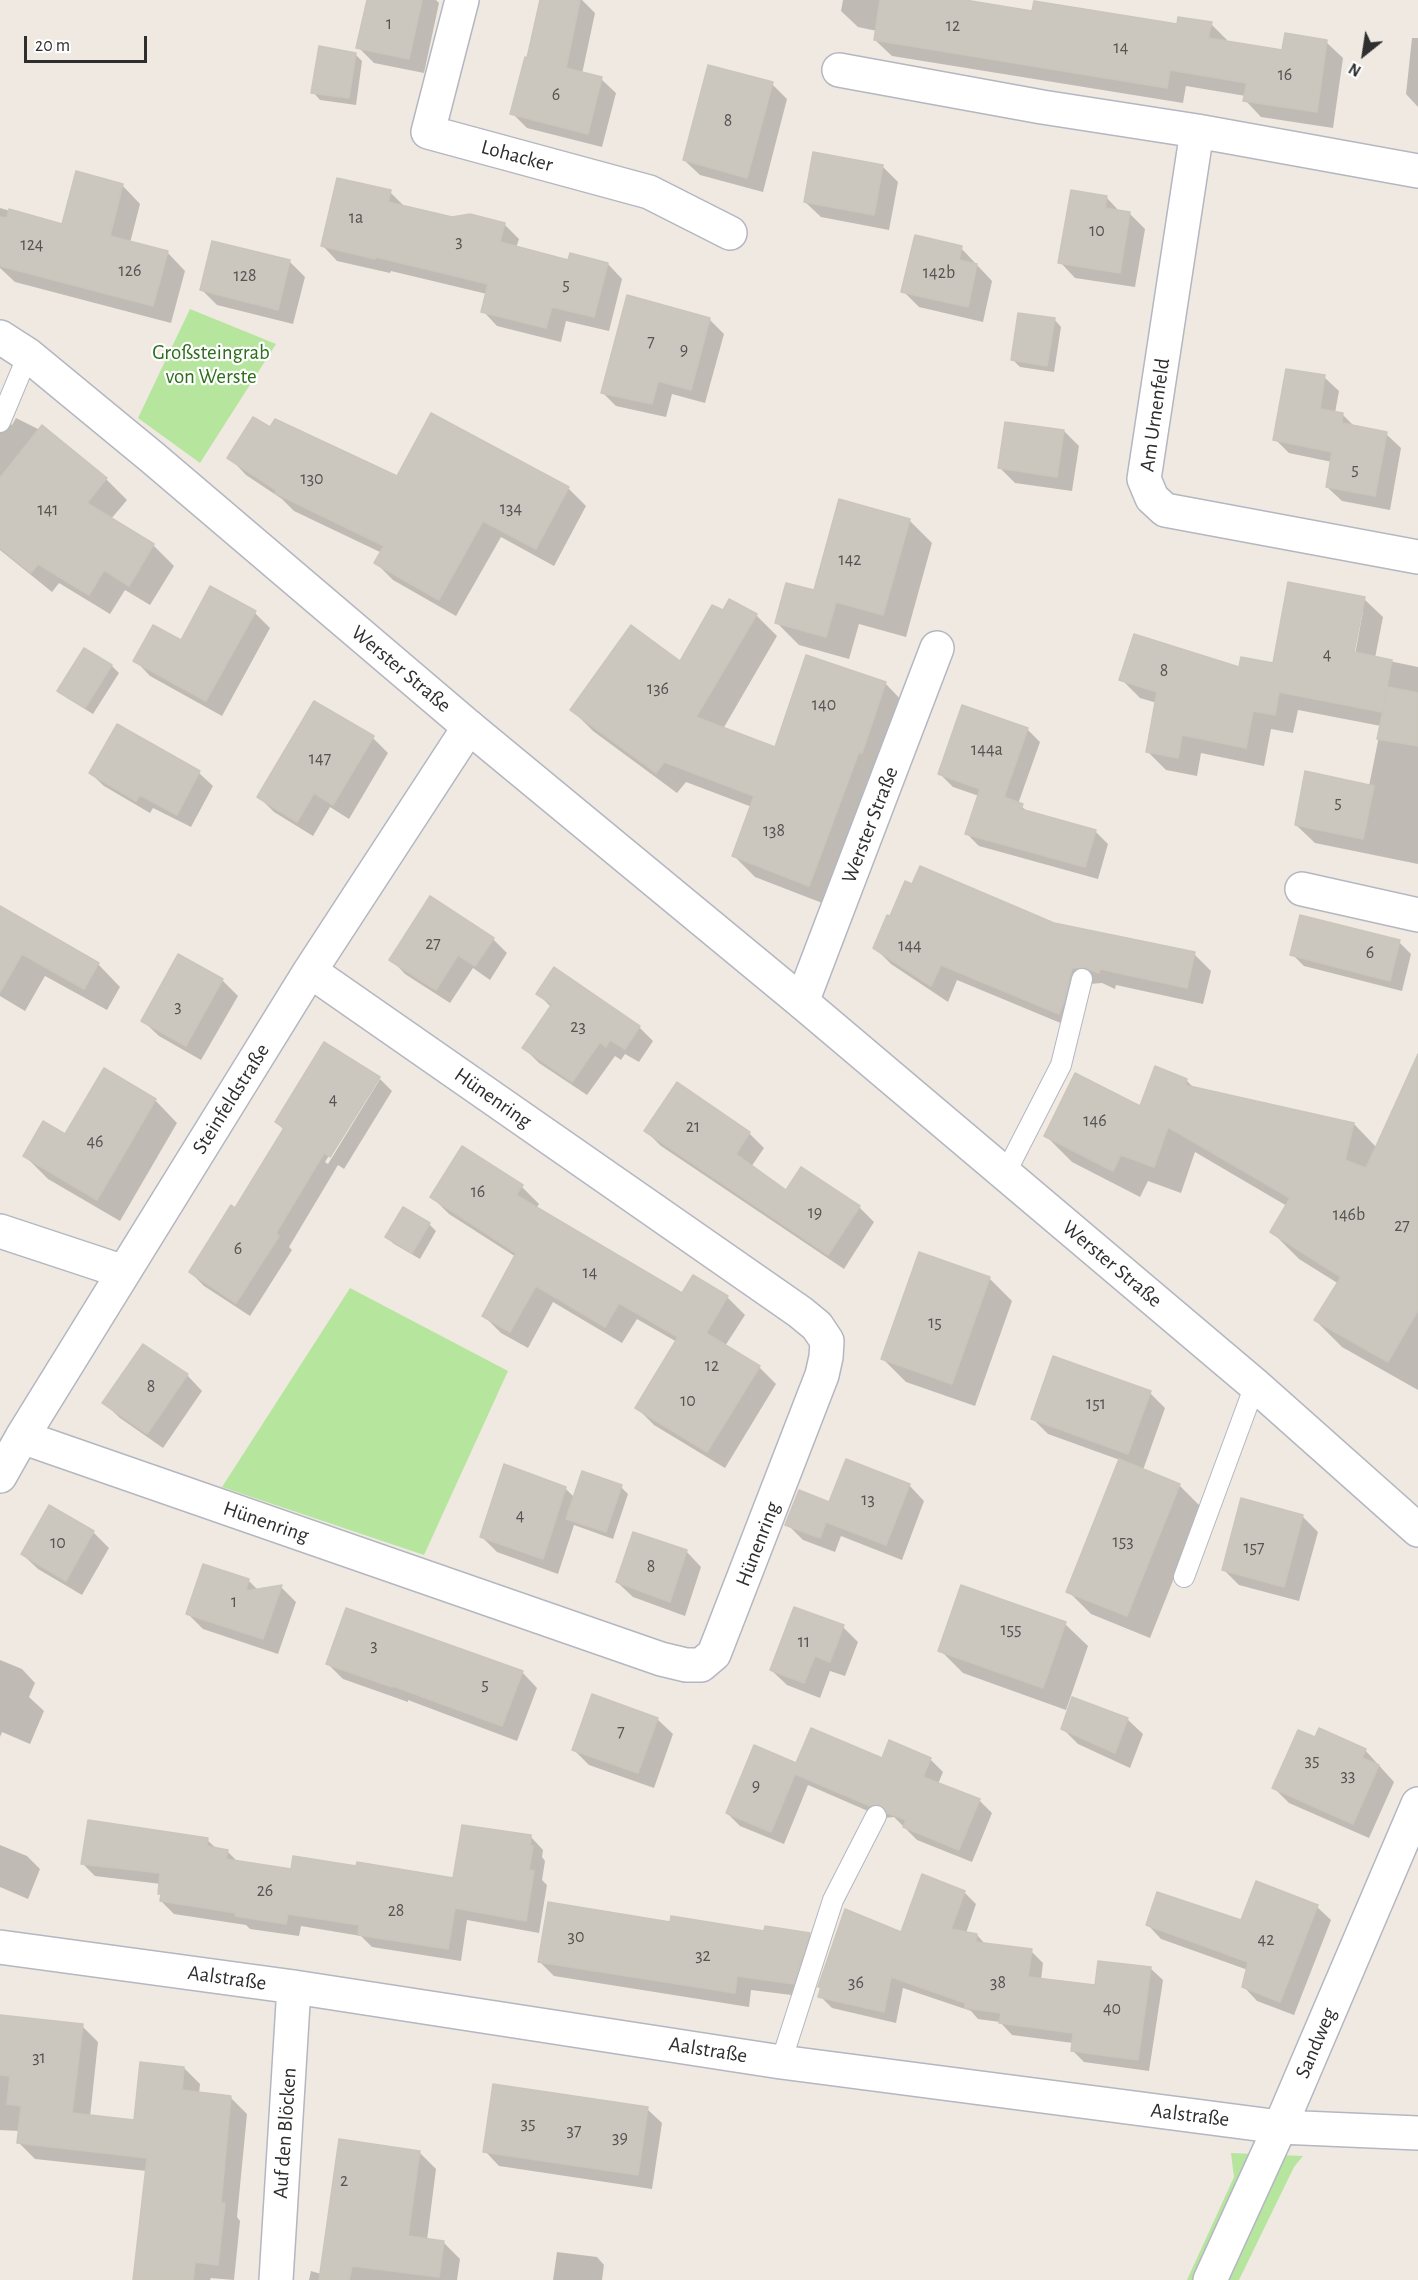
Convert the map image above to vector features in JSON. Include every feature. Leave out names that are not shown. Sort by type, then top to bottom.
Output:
[{"type":"street","name":"Lohacker","points":[[462,0],[428,132],[649,192],[730,233]]},
{"type":"street","points":[[839,70],[1418,171]]},
{"type":"street","name":"Am Urnenfeld","points":[[1197,131],[1144,479],[1152,498],[1165,510],[1418,557]]},
{"type":"street","name":"Werster Straße","points":[[0,337],[28,355],[153,458],[469,727],[802,1002],[1255,1385],[1418,1530]]},
{"type":"street","name":"Werster Straße","points":[[802,1002],[937,648]]},
{"type":"street","name":"Steinfeldstraße","points":[[0,1476],[309,971],[469,727]]},
{"type":"street","points":[[1302,889],[1418,915]]},
{"type":"street","name":"Hünenring","points":[[22,1437],[661,1659],[686,1665],[701,1665],[714,1654],[822,1375],[827,1341],[817,1326],[800,1311],[309,971]]},
{"type":"street","points":[[0,1231],[124,1272]]},
{"type":"street","name":"Sandweg","points":[[1210,2280],[1280,2127],[1418,1804]]},
{"type":"street","name":"Aalstraße","points":[[0,1947],[294,1987],[781,2062],[1280,2127],[1418,2133]]},
{"type":"street","name":"Auf den Blöcken","points":[[276,2280],[294,1987]]},
{"type":"lane","points":[[0,422],[28,355]]},
{"type":"lane","points":[[1005,1174],[1061,1065],[1082,979]]},
{"type":"lane","points":[[1184,1577],[1255,1385]]},
{"type":"lane","points":[[781,2062],[833,1900],[876,1816]]},
{"type":"green space","name":"Großsteingrab von Werste","points":[[190,309],[276,344],[200,463],[138,418]]},
{"type":"green space","points":[[350,1288],[508,1371],[424,1555],[222,1487]]},
{"type":"green space","points":[[1231,2153],[1303,2156],[1294,2167],[1239,2280],[1187,2280],[1234,2177]]},
{"type":"building","points":[[367,0],[422,0],[409,59],[356,48]]},
{"type":"building","points":[[540,0],[580,0],[566,68],[602,77],[588,134],[510,114],[525,57],[527,58]]},
{"type":"building","points":[[880,0],[965,0],[1032,11],[1034,1],[1177,24],[1178,17],[1212,22],[1208,38],[1282,50],[1285,33],[1327,40],[1317,112],[1243,101],[1247,83],[1170,70],[1167,88],[874,40]]},
{"type":"building","points":[[319,46],[356,53],[349,98],[311,93]]},
{"type":"building","points":[[708,65],[773,82],[747,178],[683,160]]},
{"type":"building","points":[[813,152],[883,165],[874,215],[804,202]]},
{"type":"building","points":[[76,171],[123,184],[110,236],[168,251],[153,306],[0,266],[0,217],[7,218],[9,209],[62,224]]},
{"type":"building","points":[[337,178],[391,190],[388,202],[452,217],[470,214],[505,223],[500,242],[568,260],[570,253],[608,263],[594,317],[552,307],[546,328],[481,312],[488,284],[321,246]]},
{"type":"building","points":[[1071,190],[1107,196],[1105,208],[1130,212],[1120,273],[1058,263]]},
{"type":"building","points":[[915,235],[962,246],[959,260],[977,264],[968,307],[901,292]]},
{"type":"building","points":[[212,241],[290,260],[278,310],[200,290]]},
{"type":"building","points":[[627,295],[710,318],[691,390],[658,381],[652,404],[601,393]]},
{"type":"building","points":[[1018,313],[1055,318],[1047,366],[1011,360]]},
{"type":"building","points":[[1286,369],[1325,375],[1320,409],[1343,413],[1342,423],[1387,432],[1375,496],[1326,487],[1332,452],[1273,440]]},
{"type":"building","points":[[431,413],[569,487],[536,549],[483,521],[439,600],[374,563],[384,546],[275,493],[276,490],[227,458],[253,417],[270,427],[275,419],[397,476]]},
{"type":"building","points":[[1005,422],[1064,430],[1057,477],[998,468]]},
{"type":"building","points":[[42,425],[107,478],[87,503],[154,544],[129,586],[104,570],[89,595],[38,564],[31,573],[0,548],[0,478]]},
{"type":"building","points":[[839,499],[910,519],[883,615],[836,602],[826,637],[775,623],[786,583],[814,590]]},
{"type":"building","points":[[1288,582],[1365,597],[1354,652],[1392,660],[1382,712],[1279,692],[1275,715],[1253,711],[1246,748],[1182,735],[1178,758],[1146,752],[1157,692],[1119,680],[1134,634],[1239,667],[1241,657],[1273,663]]},
{"type":"building","points":[[210,586],[256,611],[206,701],[133,661],[153,625],[181,640]]},
{"type":"building","points":[[729,599],[757,614],[696,717],[775,747],[806,655],[886,682],[862,753],[859,752],[809,886],[732,856],[754,796],[664,762],[656,773],[570,710],[631,625],[680,661],[712,605],[723,610]]},
{"type":"building","points":[[84,648],[112,665],[85,708],[57,691]]},
{"type":"building","points":[[1388,687],[1418,693],[1418,746],[1377,739]]},
{"type":"building","points":[[314,701],[374,736],[333,805],[314,793],[297,822],[257,797]]},
{"type":"building","points":[[962,705],[1028,728],[1004,797],[1023,804],[1021,809],[1096,830],[1085,867],[965,834],[980,789],[938,774]]},
{"type":"building","points":[[117,724],[200,771],[177,815],[140,795],[136,801],[89,773]]},
{"type":"building","points":[[1305,771],[1374,786],[1363,839],[1295,825]]},
{"type":"building","points":[[920,866],[1054,923],[1195,952],[1187,988],[1100,969],[1099,973],[1084,967],[1072,968],[1059,1014],[941,965],[931,986],[873,948],[905,881],[912,884]]},
{"type":"building","points":[[430,896],[494,938],[475,966],[458,955],[436,990],[389,960]]},
{"type":"building","points":[[0,906],[99,963],[84,989],[22,954],[0,992]]},
{"type":"building","points":[[1300,915],[1400,940],[1390,981],[1290,955]]},
{"type":"building","points":[[178,954],[223,979],[186,1046],[141,1021]]},
{"type":"building","points":[[554,967],[640,1026],[625,1049],[610,1040],[606,1047],[600,1042],[572,1082],[522,1048],[552,1004],[536,994]]},
{"type":"building","points":[[324,1042],[380,1077],[330,1157],[324,1153],[276,1233],[279,1236],[236,1303],[189,1272],[231,1205],[235,1208],[284,1128],[275,1122]]},
{"type":"building","points":[[1418,1054],[1418,1310],[1388,1362],[1314,1320],[1341,1277],[1270,1232],[1290,1198],[1168,1127],[1154,1167],[1121,1155],[1113,1171],[1044,1136],[1075,1073],[1140,1106],[1155,1066],[1187,1079],[1185,1085],[1354,1123],[1345,1160],[1366,1168]]},
{"type":"building","points":[[104,1068],[156,1099],[97,1200],[23,1156],[43,1121],[65,1134]]},
{"type":"building","points":[[677,1082],[750,1132],[736,1154],[786,1190],[801,1167],[860,1206],[828,1255],[644,1131]]},
{"type":"building","points":[[462,1146],[523,1185],[516,1195],[682,1293],[693,1275],[728,1296],[706,1333],[760,1366],[707,1452],[635,1408],[678,1337],[619,1303],[605,1327],[536,1286],[510,1332],[482,1316],[516,1253],[430,1197]]},
{"type":"building","points":[[403,1207],[430,1223],[412,1253],[385,1237]]},
{"type":"building","points":[[919,1252],[990,1277],[952,1384],[881,1359]]},
{"type":"building","points":[[143,1344],[188,1374],[147,1434],[102,1403]]},
{"type":"building","points":[[1053,1356],[1151,1391],[1128,1454],[1031,1419]]},
{"type":"building","points":[[846,1459],[910,1484],[886,1545],[826,1522],[820,1538],[785,1525],[799,1490],[829,1502]]},
{"type":"building","points":[[1119,1459],[1180,1484],[1127,1616],[1066,1592]]},
{"type":"building","points":[[504,1464],[566,1487],[543,1559],[480,1537]]},
{"type":"building","points":[[582,1471],[622,1485],[606,1532],[566,1519]]},
{"type":"building","points":[[1241,1498],[1303,1515],[1284,1587],[1222,1570]]},
{"type":"building","points":[[49,1505],[94,1531],[66,1581],[21,1554]]},
{"type":"building","points":[[633,1532],[687,1550],[670,1602],[616,1582]]},
{"type":"building","points":[[203,1564],[249,1579],[246,1591],[282,1585],[263,1639],[186,1614]]},
{"type":"building","points":[[961,1585],[1066,1622],[1043,1688],[938,1651]]},
{"type":"building","points":[[794,1607],[844,1625],[830,1662],[815,1656],[804,1683],[770,1670]]},
{"type":"building","points":[[346,1608],[523,1671],[502,1726],[326,1664]]},
{"type":"building","points":[[592,1694],[658,1718],[638,1773],[572,1750]]},
{"type":"building","points":[[1072,1697],[1128,1718],[1115,1753],[1061,1729]]},
{"type":"building","points":[[811,1728],[882,1758],[889,1740],[931,1758],[923,1777],[980,1799],[959,1850],[903,1827],[906,1820],[887,1813],[881,1805],[870,1806],[795,1774],[771,1832],[726,1813],[754,1745],[796,1763]]},
{"type":"building","points":[[1319,1728],[1366,1749],[1362,1758],[1379,1765],[1353,1824],[1272,1788],[1298,1730],[1315,1737]]},
{"type":"building","points":[[88,1820],[208,1838],[207,1846],[228,1850],[226,1859],[291,1869],[293,1856],[356,1866],[357,1862],[453,1878],[462,1825],[531,1835],[530,1846],[533,1846],[529,1870],[534,1871],[526,1921],[455,1908],[448,1949],[358,1935],[359,1925],[288,1914],[286,1924],[235,1916],[236,1913],[160,1901],[161,1894],[158,1894],[160,1873],[81,1864]]},
{"type":"building","points":[[922,1874],[965,1891],[951,1929],[977,1934],[976,1942],[1032,1949],[1028,1977],[1095,1985],[1098,1961],[1151,1967],[1138,2060],[1071,2051],[1073,2033],[999,2023],[1001,2013],[965,2008],[965,2003],[891,1977],[884,2012],[818,1997],[821,1987],[818,1987],[845,1909],[901,1932]]},
{"type":"building","points":[[1256,1881],[1318,1905],[1280,2002],[1242,1987],[1248,1962],[1146,1925],[1157,1892],[1241,1920]]},
{"type":"building","points":[[548,1902],[670,1922],[671,1916],[764,1931],[765,1926],[810,1933],[794,1984],[737,1976],[735,1993],[538,1962]]},
{"type":"building","points":[[0,2015],[83,2024],[72,2113],[134,2120],[140,2062],[184,2067],[182,2090],[231,2096],[221,2203],[225,2203],[218,2265],[195,2262],[193,2280],[133,2280],[147,2158],[17,2143],[21,2106],[7,2104],[10,2076],[0,2075]]},
{"type":"building","points":[[493,2084],[648,2107],[638,2175],[483,2152]]},
{"type":"building","points":[[339,2139],[420,2151],[408,2236],[444,2241],[439,2277],[352,2266],[349,2280],[319,2280]]}]
